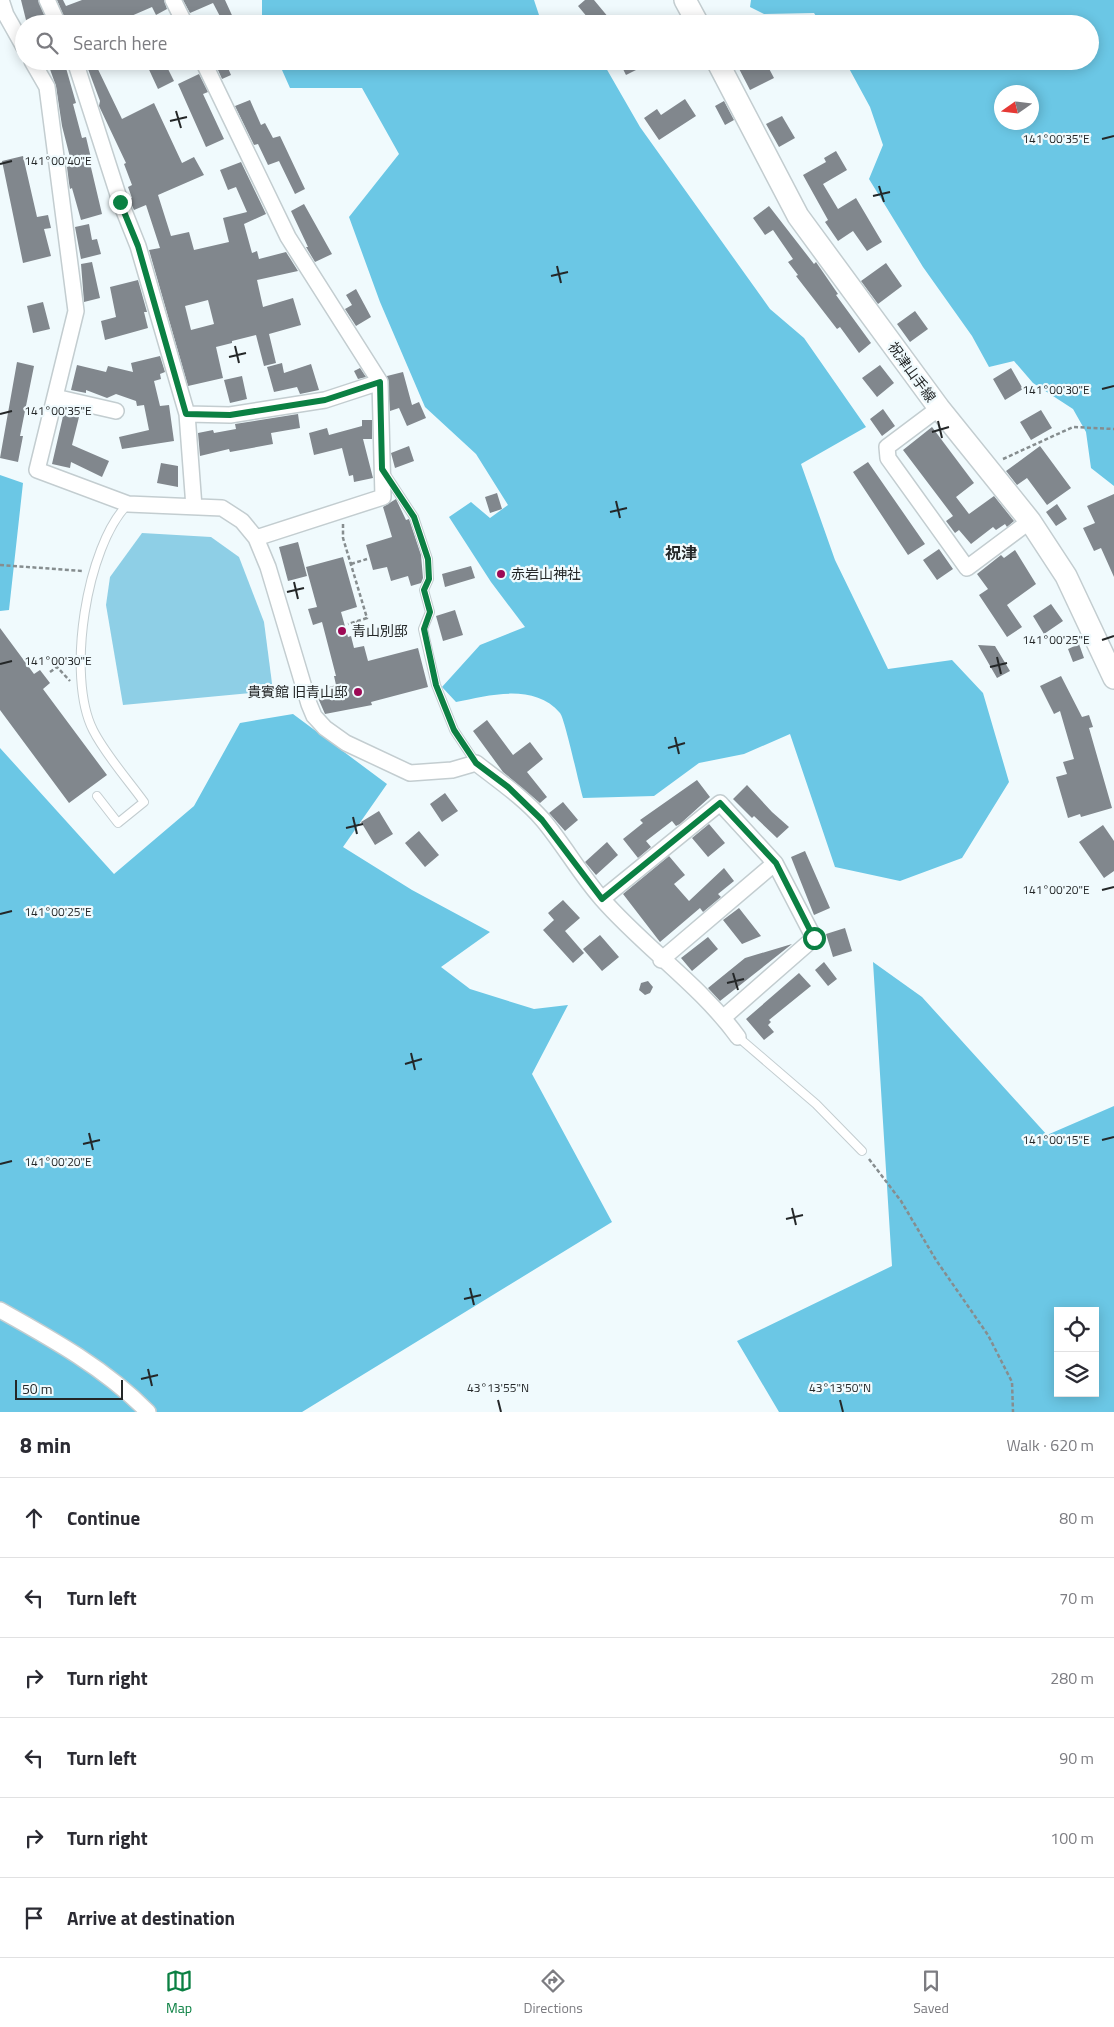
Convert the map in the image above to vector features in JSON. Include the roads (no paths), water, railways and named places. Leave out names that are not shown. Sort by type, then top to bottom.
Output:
[{"type":"street","points":[[1,0],[6,15],[15,31]]},
{"type":"street","points":[[47,0],[54,15]]},
{"type":"street","points":[[173,0],[180,15]]},
{"type":"street","points":[[686,0],[694,15]]},
{"type":"street","points":[[37,70],[47,88],[76,311],[37,470],[128,504],[222,508],[242,521],[256,538],[268,567],[308,704],[314,716],[325,728],[346,744],[410,774],[452,770],[476,763],[508,787],[542,820],[602,899],[661,960],[724,1017],[738,1037]]},
{"type":"street","points":[[78,70],[120,202],[138,246],[186,414],[194,507]]},
{"type":"street","points":[[207,70],[288,238],[380,382],[383,498],[256,538]]},
{"type":"street","name":"祝津山手線","points":[[722,70],[798,216],[939,408],[1030,521],[1066,576],[1114,678]]},
{"type":"street","points":[[186,414],[230,415],[325,400],[380,382]]},
{"type":"street","points":[[55,398],[116,411]]},
{"type":"street","points":[[939,408],[887,448],[888,458],[967,568],[1030,521]]},
{"type":"street","points":[[602,899],[720,803],[776,863],[814,938],[724,1017]]},
{"type":"street","points":[[661,960],[776,863]]},
{"type":"street","points":[[0,1310],[46,1335],[102,1372],[148,1412]]},
{"type":"lane","points":[[382,469],[414,517],[428,559],[429,579],[424,590],[430,612],[424,629],[436,685],[454,730],[476,763]]},
{"type":"lane","points":[[97,796],[118,823],[144,802],[93,730],[84,696],[80,661],[93,572],[106,535],[117,515],[128,504]]},
{"type":"lane","points":[[738,1037],[816,1104],[862,1151]]},
{"type":"place","name":"赤岩山神社","points":[[501,574]]},
{"type":"place","name":"青山別邸","points":[[342,631]]},
{"type":"place","name":"貴賓館 旧青山邸","points":[[358,692]]},
{"type":"district","name":"祝津","points":[[681,553]]}]
